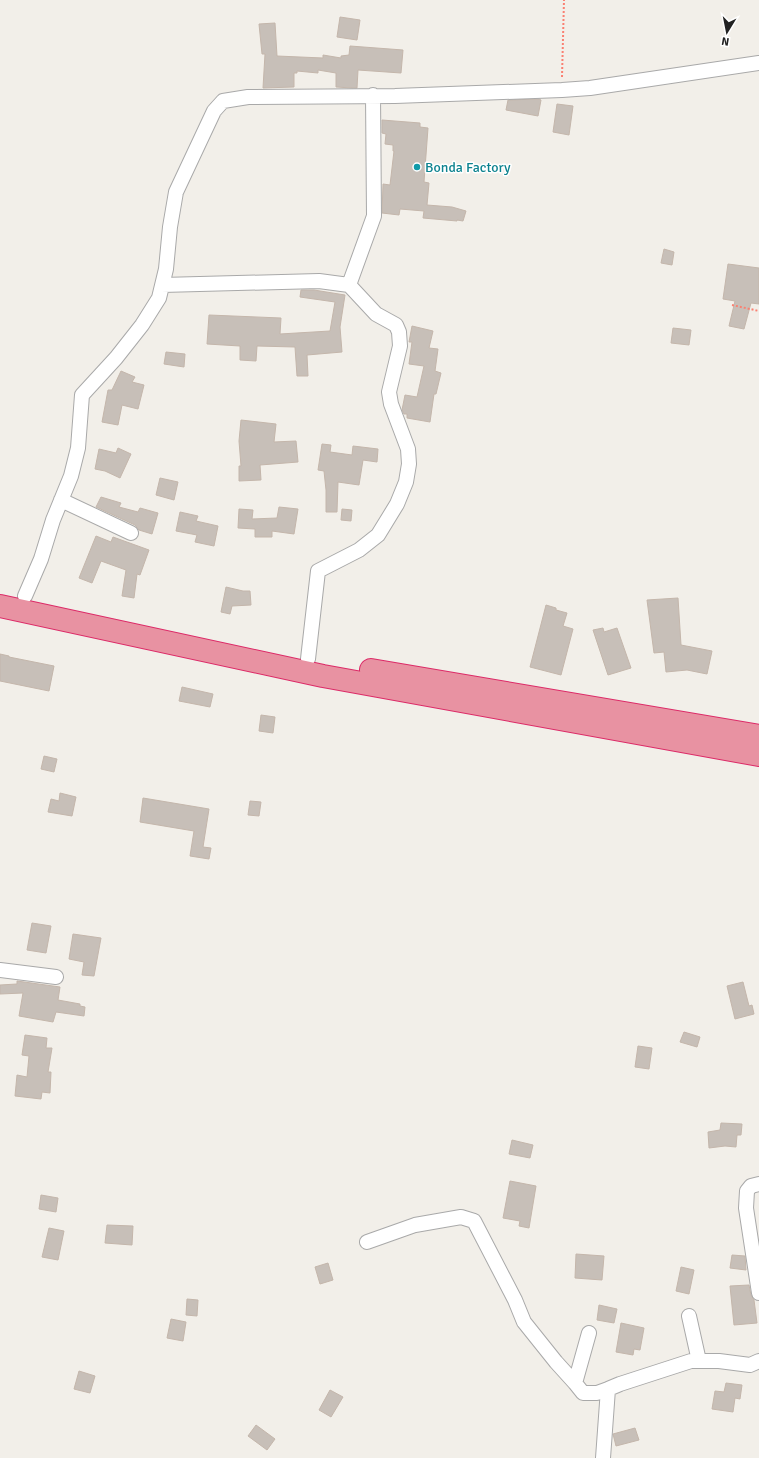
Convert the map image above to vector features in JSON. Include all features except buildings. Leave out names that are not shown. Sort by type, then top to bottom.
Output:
[{"type":"highway","points":[[0,590],[129,621],[308,659],[759,736]]},
{"type":"highway","points":[[0,606],[323,676],[759,755]]},
{"type":"street","points":[[25,596],[41,559],[53,520],[71,476],[78,448],[82,395],[116,358],[142,324],[159,298],[166,269],[170,227],[176,192],[214,111],[223,102],[248,97],[373,95],[590,88],[741,66],[759,62]]},
{"type":"street","points":[[741,66],[759,70]]},
{"type":"street","points":[[349,285],[374,216],[373,95]]},
{"type":"street","points":[[162,285],[319,281],[349,285],[376,314],[396,325],[399,332],[400,346],[389,392],[391,404],[408,449],[409,464],[406,482],[398,504],[378,535],[359,550],[318,571],[308,659]]},
{"type":"street","points":[[61,500],[132,533]]},
{"type":"street","points":[[0,970],[56,977]]},
{"type":"street","points":[[759,1184],[751,1186],[747,1191],[746,1208],[759,1293]]},
{"type":"street","points":[[367,1242],[415,1225],[461,1217],[474,1221],[515,1300],[524,1322],[583,1393],[597,1393],[666,1368],[691,1361],[719,1361],[750,1365],[759,1361]]},
{"type":"street","points":[[689,1316],[699,1361]]},
{"type":"street","points":[[575,1383],[589,1333]]},
{"type":"street","points":[[603,1458],[608,1389]]},
{"type":"path","points":[[562,90],[564,0]]},
{"type":"path","points":[[732,305],[759,311]]},
{"type":"place","name":"Bonda Factory","points":[[417,167]]}]
